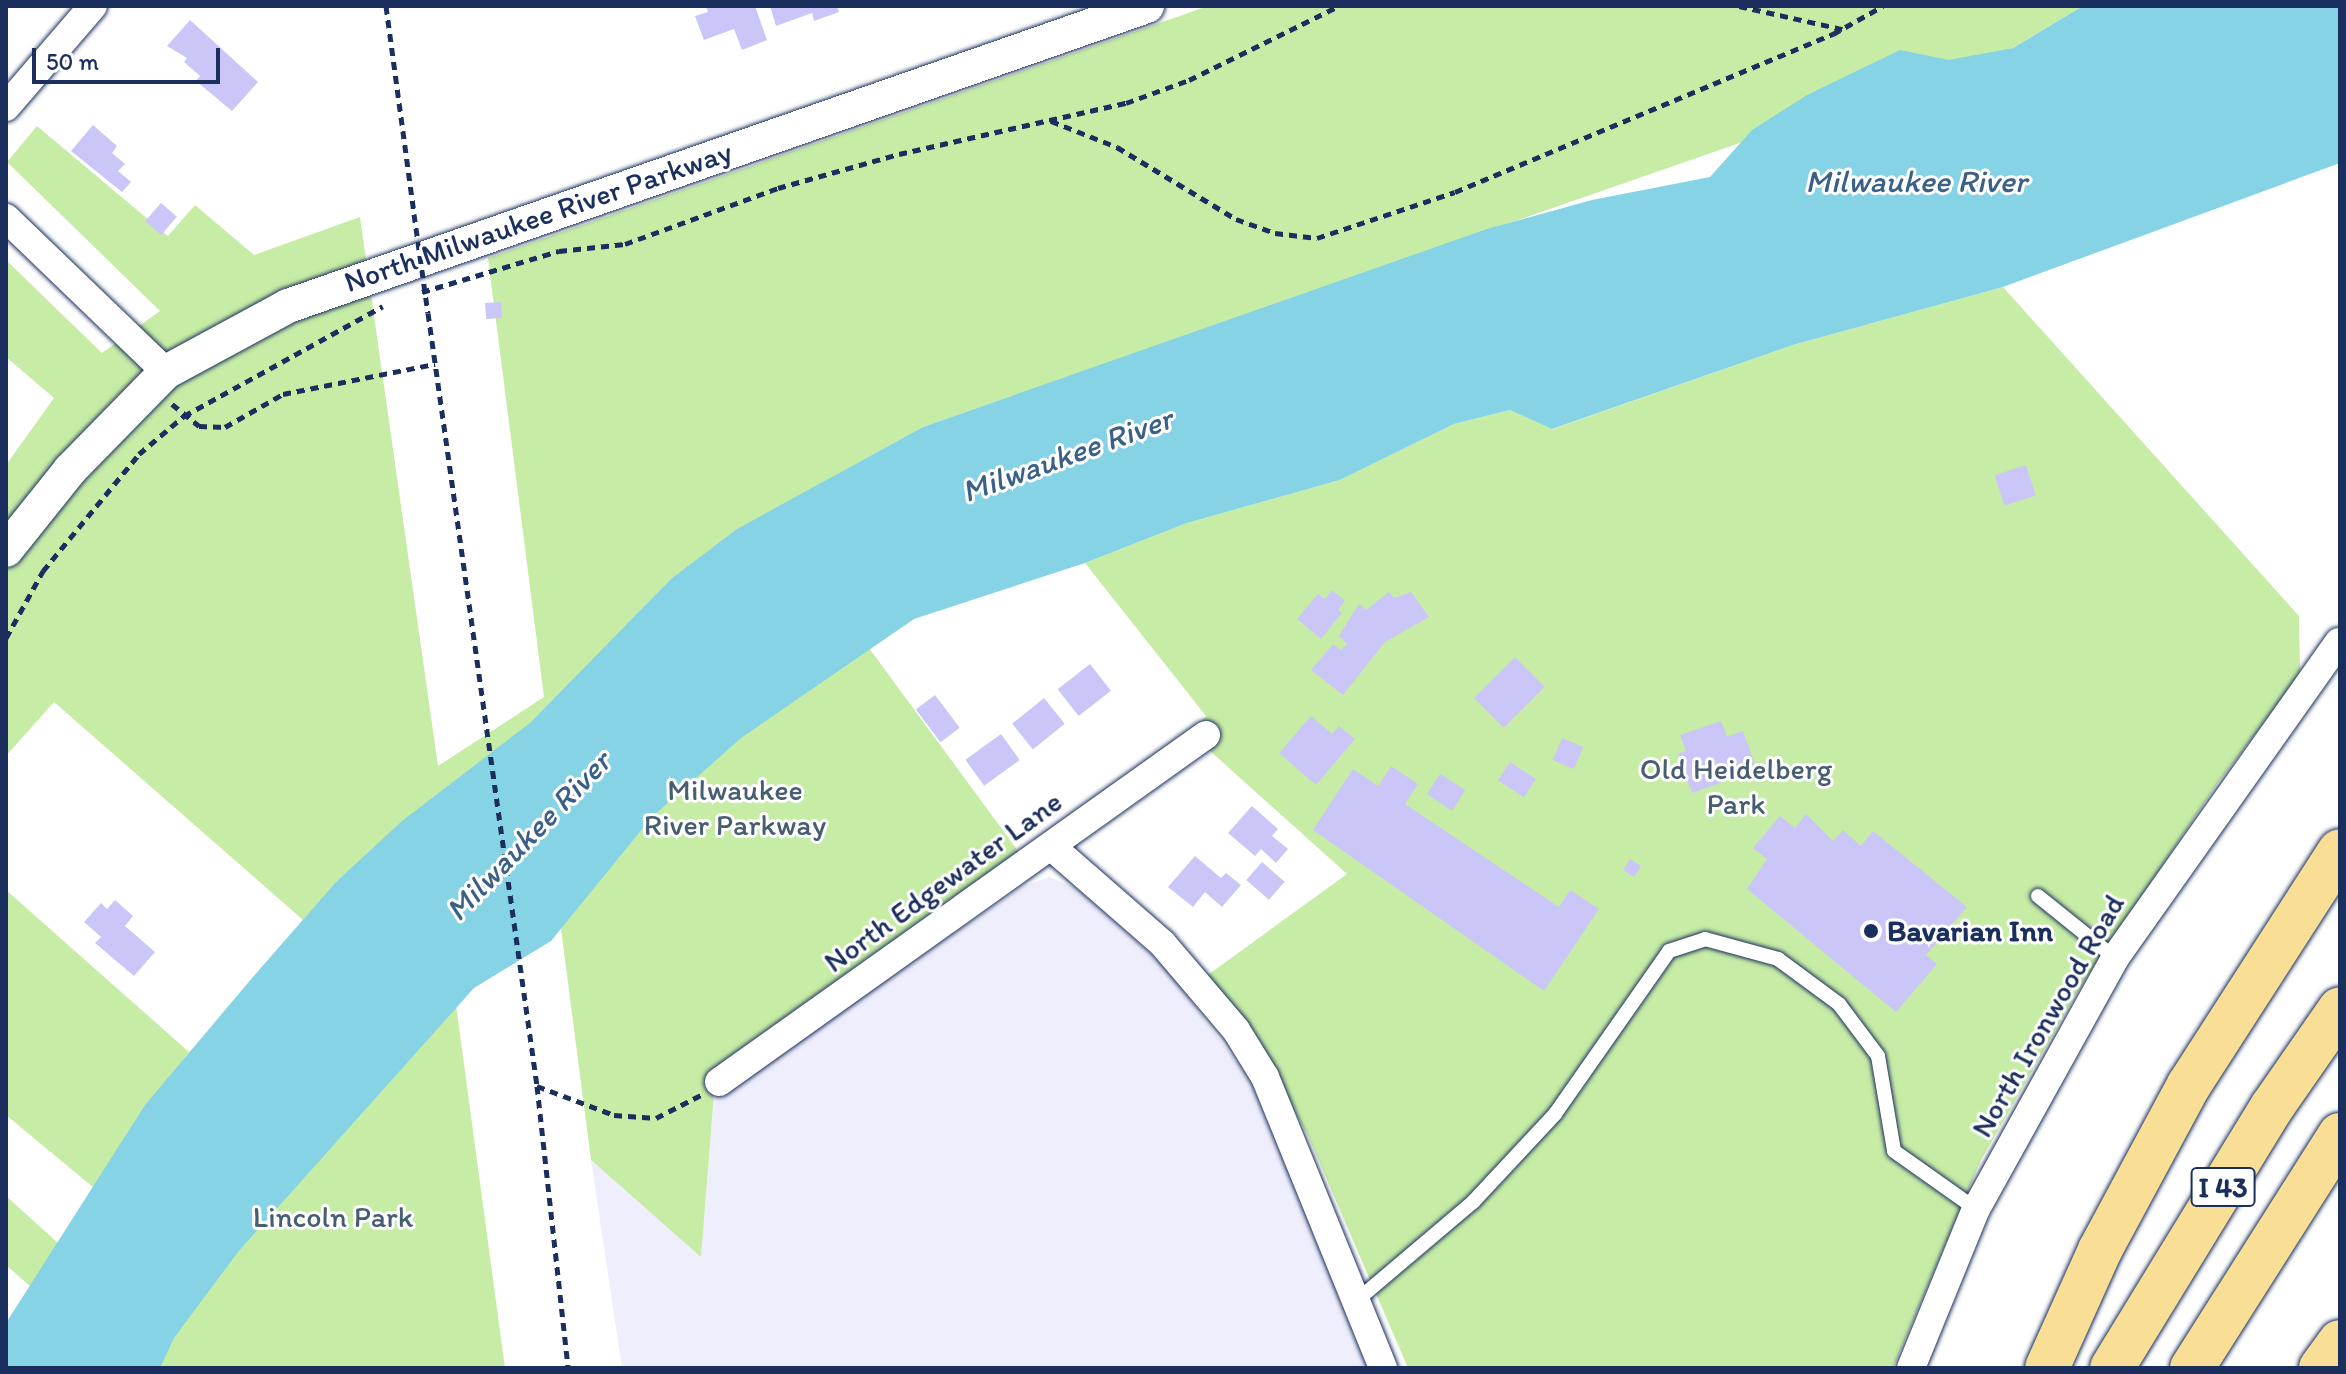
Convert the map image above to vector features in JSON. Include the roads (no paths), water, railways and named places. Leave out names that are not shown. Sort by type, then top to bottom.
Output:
[{"type":"highway","points":[[2047,1368],[2100,1250],[2189,1085],[2340,851]]},
{"type":"highway","points":[[2100,1250],[2198,1116],[2340,902]]},
{"type":"highway","name":"I 43","points":[[2112,1368],[2272,1107],[2340,1009]]},
{"type":"highway","name":"I 43","points":[[2192,1368],[2340,1135]]},
{"type":"highway","points":[[2321,1368],[2340,1342]]},
{"type":"street","points":[[6,107],[93,6]]},
{"type":"street","name":"North Milwaukee River Parkway","points":[[6,550],[70,470],[166,372],[288,306],[398,264],[1147,6]]},
{"type":"street","points":[[6,218],[166,372]]},
{"type":"street","name":"North Ironwood Road","points":[[1911,1368],[1976,1209],[2115,958],[2339,642]]},
{"type":"street","name":"North Edgewater Lane","points":[[719,1082],[1053,848],[1206,735]]},
{"type":"street","points":[[1053,848],[1162,943],[1236,1030],[1265,1077],[1383,1368]]},
{"type":"lane","points":[[2038,896],[2115,958]]},
{"type":"lane","points":[[1355,1303],[1473,1202],[1555,1114],[1669,951],[1705,939],[1778,959],[1839,1004],[1878,1056],[1894,1151],[1976,1209]]},
{"type":"water","name":"Milwaukee River","points":[[2083,6],[2340,6],[2340,163],[2003,287],[1793,345],[1552,429],[1510,410],[1454,424],[1340,480],[1187,523],[1085,563],[914,619],[741,738],[652,817],[551,941],[474,988],[238,1252],[174,1338],[160,1368],[6,1368],[6,1323],[145,1105],[252,978],[336,882],[402,821],[530,723],[671,579],[737,529],[923,427],[1487,229],[1592,200],[1710,177],[1752,130],[1807,95],[1900,50],[1949,60],[2013,48]]},
{"type":"place","name":"Bavarian Inn","points":[[1871,931]]},
{"type":"park label","name":"Old Heidelberg Park","points":[[1736,786]]},
{"type":"park label","name":"Milwaukee River Parkway","points":[[735,807]]},
{"type":"park label","name":"Lincoln Park","points":[[333,1217]]}]
